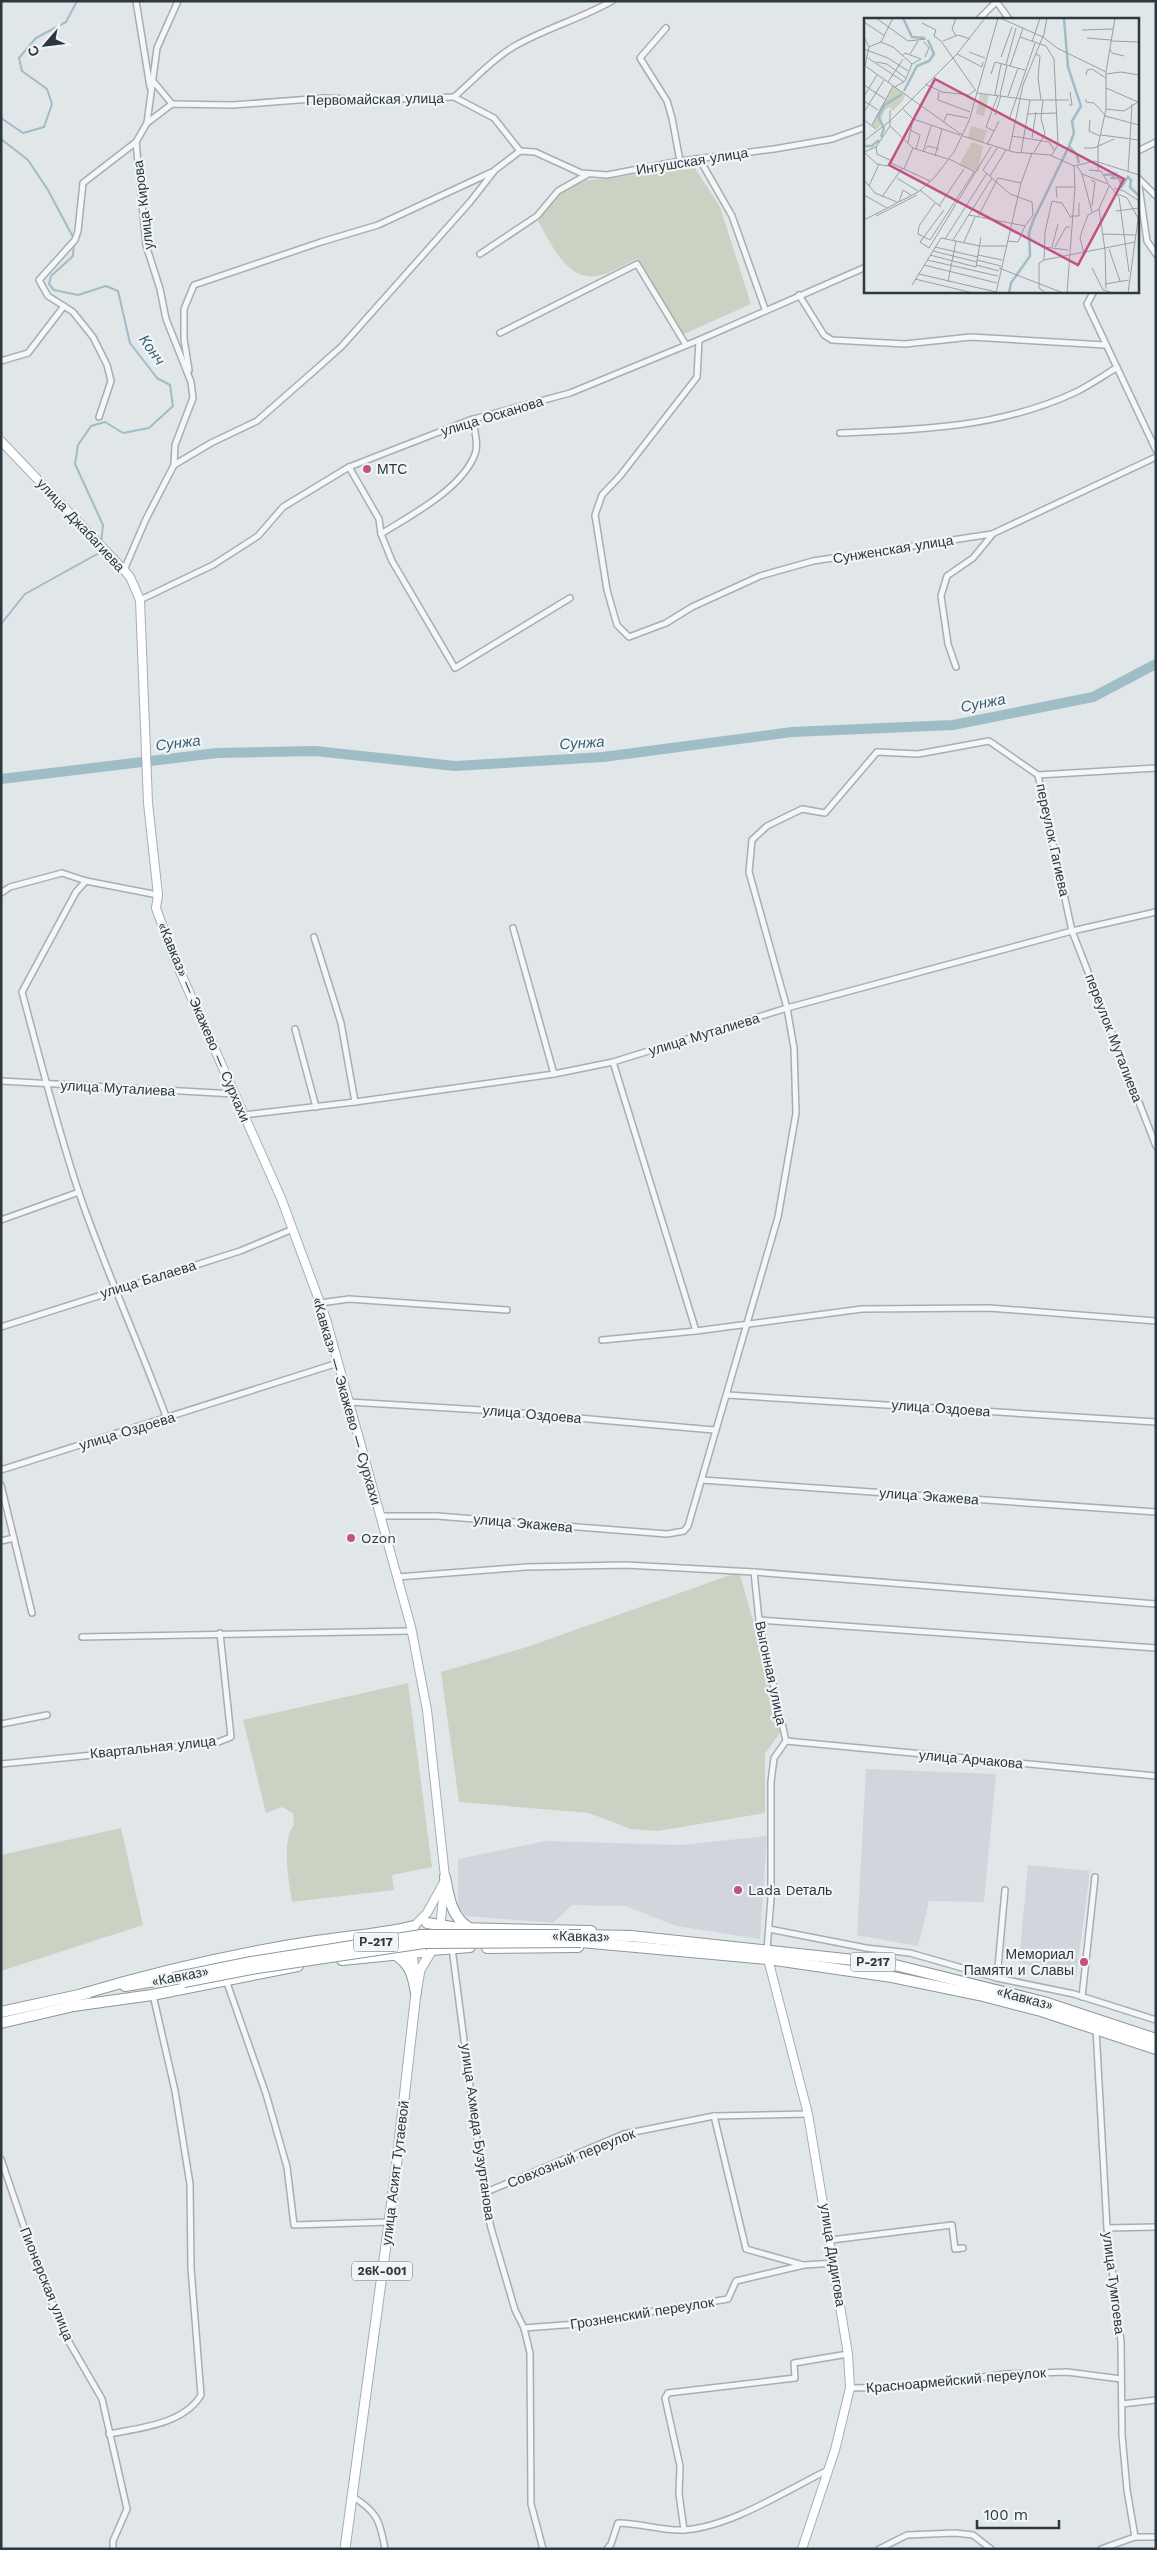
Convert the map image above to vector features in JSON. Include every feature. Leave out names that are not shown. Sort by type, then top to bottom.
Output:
[{"type":"highway","points":[[445,1877],[452,1908],[461,1923],[469,1928]]},
{"type":"highway","points":[[427,1923],[469,1928],[580,1929],[631,1936]]},
{"type":"highway","points":[[82,1994],[191,1964],[317,1941],[388,1932],[414,1926]]},
{"type":"highway","name":"«Кавказ»","points":[[1,2012],[82,1994],[424,1943],[631,1936],[768,1955],[979,1995],[1096,2029],[1156,2049]]},
{"type":"highway","name":"«Кавказ»","points":[[581,1939],[629,1947]]},
{"type":"highway","name":"«Кавказ»","points":[[396,1954],[422,1949],[452,1948],[629,1947],[891,1964],[1044,2002],[1156,2039]]},
{"type":"highway","points":[[396,1954],[406,1962],[412,1972],[416,1993]]},
{"type":"highway","name":"Р-217","points":[[73,2006],[152,1995],[325,1961],[396,1954]]},
{"type":"highway","name":"«Кавказ»","points":[[1,2023],[174,1981]]},
{"type":"main road","name":"улица Джабагиева","points":[[1,441],[130,577],[140,600],[144,710]]},
{"type":"main road","name":"«Кавказ» — Экажево — Сурхахи","points":[[144,710],[148,803],[158,894],[156,908],[174,958],[236,1094],[293,1229],[320,1303],[411,1631],[427,1710],[445,1877],[439,1937]]},
{"type":"main road","points":[[422,1949],[409,1934],[427,1913],[445,1877]]},
{"type":"main road","points":[[414,1926],[427,1923],[435,1928],[439,1937],[422,1949],[416,1993]]},
{"type":"main road","name":"улица Асият Тутаевой","points":[[345,2549],[389,2222],[422,1949]]},
{"type":"main road","name":"улица Дидигова","points":[[768,1955],[808,2114],[835,2263],[848,2354],[850,2388],[828,2470],[802,2549]]},
{"type":"street","points":[[136,1],[151,95]]},
{"type":"street","name":"улица Кирова","points":[[174,466],[175,445],[192,398],[191,382],[166,319],[160,289],[146,245],[136,142],[147,123],[157,48],[178,1]]},
{"type":"street","name":"Первомайская улица","points":[[172,104],[233,105],[324,98],[371,100],[454,97],[494,61],[513,48],[581,18],[612,1]]},
{"type":"street","points":[[981,18],[996,2],[1008,18]]},
{"type":"street","points":[[666,28],[640,58],[666,101],[680,161]]},
{"type":"street","points":[[147,123],[172,104],[153,81]]},
{"type":"street","points":[[191,382],[184,339],[184,309],[194,285],[321,242],[378,225],[495,170],[520,151],[494,118],[454,97]]},
{"type":"street","name":"Ингушская улица","points":[[520,151],[535,152],[581,173],[607,175],[680,161],[700,160],[832,139],[864,129]]},
{"type":"street","points":[[99,417],[111,381],[106,365],[93,337],[73,312],[48,296],[38,280],[75,240],[78,231],[83,183],[136,142]]},
{"type":"street","points":[[1140,149],[1156,142]]},
{"type":"street","points":[[700,160],[732,216],[765,309]]},
{"type":"street","points":[[124,570],[146,519],[174,466],[211,443],[257,421],[342,346],[470,202],[495,170]]},
{"type":"street","points":[[480,254],[537,216],[558,191],[588,173]]},
{"type":"street","points":[[1140,181],[1156,196]]},
{"type":"street","points":[[1140,193],[1147,241],[1156,254]]},
{"type":"street","points":[[500,333],[636,264],[686,345]]},
{"type":"street","name":"улица Осканова","points":[[140,600],[213,565],[258,536],[283,507],[349,467],[473,419],[570,392],[699,340],[765,309],[864,267]]},
{"type":"street","points":[[1093,292],[1087,304],[1156,450]]},
{"type":"street","points":[[799,295],[824,335],[832,340],[906,344],[971,337],[1105,344]]},
{"type":"street","points":[[1,361],[28,353],[64,306]]},
{"type":"street","name":"Сунженская улица","points":[[699,340],[697,377],[620,476],[602,495],[595,515],[607,590],[617,625],[628,637],[666,623],[692,607],[760,576],[813,561],[992,534],[1156,458]]},
{"type":"street","points":[[840,433],[902,431],[984,421],[1043,405],[1077,391],[1116,368]]},
{"type":"street","points":[[381,534],[431,502],[457,482],[476,453],[473,419]]},
{"type":"street","points":[[349,467],[379,519],[381,534],[406,588],[455,668],[570,598]]},
{"type":"street","points":[[956,667],[948,644],[941,596],[947,576],[973,558],[992,534]]},
{"type":"street","points":[[702,1480],[714,1430],[727,1395],[778,1218],[796,1113],[794,1048],[787,1008],[749,872],[752,840],[767,826],[802,809],[825,814],[878,752],[918,754],[989,741],[1038,775]]},
{"type":"street","name":"переулок Гагиева","points":[[1072,931],[1038,775],[1156,768]]},
{"type":"street","points":[[1,893],[10,887],[62,873],[86,881],[158,894]]},
{"type":"street","points":[[86,881],[76,892],[22,992],[79,1192],[115,1289],[138,1340],[167,1419]]},
{"type":"street","name":"улица Муталиева","points":[[244,1115],[356,1102],[554,1074],[613,1062],[787,1008],[1072,931],[1156,912]]},
{"type":"street","points":[[513,928],[554,1074]]},
{"type":"street","name":"переулок Муталиева","points":[[1072,931],[1156,1146]]},
{"type":"street","points":[[314,937],[341,1023],[356,1102]]},
{"type":"street","points":[[296,1029],[316,1107]]},
{"type":"street","points":[[613,1062],[696,1331]]},
{"type":"street","name":"улица Муталиева","points":[[1,1081],[236,1094]]},
{"type":"street","points":[[1,1220],[79,1192]]},
{"type":"street","name":"улица Балаева","points":[[1,1327],[115,1289],[240,1251],[293,1229]]},
{"type":"street","points":[[320,1303],[349,1299],[507,1310]]},
{"type":"street","points":[[602,1340],[696,1331],[862,1309],[989,1308],[1156,1321]]},
{"type":"street","name":"улица Оздоева","points":[[1,1470],[167,1419],[338,1363]]},
{"type":"street","name":"улица Оздоева","points":[[727,1395],[1156,1422]]},
{"type":"street","name":"улица Оздоева","points":[[348,1402],[498,1411],[714,1430]]},
{"type":"street","name":"улица Экажева","points":[[380,1516],[437,1516],[667,1534],[684,1531],[688,1526],[702,1480],[1156,1512]]},
{"type":"street","points":[[1,1485],[32,1613]]},
{"type":"street","points":[[1,1541],[14,1538]]},
{"type":"street","points":[[397,1577],[526,1567],[626,1565],[754,1572],[1156,1604]]},
{"type":"street","name":"Выгонная улица","points":[[754,1572],[759,1620],[786,1741],[774,1758],[771,1782],[771,1898],[768,1955]]},
{"type":"street","points":[[759,1620],[1156,1648]]},
{"type":"street","points":[[82,1637],[220,1633],[332,1634],[411,1631]]},
{"type":"street","name":"Квартальная улица","points":[[1,1764],[216,1743],[231,1737],[220,1633]]},
{"type":"street","points":[[1,1724],[47,1715]]},
{"type":"street","name":"улица Арчакова","points":[[786,1741],[1156,1776]]},
{"type":"street","points":[[1082,1997],[1095,1877]]},
{"type":"street","points":[[997,1978],[1005,1890]]},
{"type":"street","points":[[769,1929],[866,1948],[910,1953],[997,1978],[1082,1997],[1156,2020]]},
{"type":"street","name":"улица Ахмеда Бузуртанова","points":[[452,1948],[484,2193],[516,2310],[524,2328],[530,2353],[531,2504],[542,2549]]},
{"type":"street","points":[[226,1980],[266,2094],[284,2158],[294,2225],[389,2222]]},
{"type":"street","points":[[109,2434],[148,2426],[177,2416],[194,2407],[201,2395],[192,2268],[190,2184],[175,2091],[152,1995]]},
{"type":"street","name":"улица Тумгоева","points":[[1096,2029],[1107,2228],[1121,2342],[1125,2469],[1135,2538]]},
{"type":"street","name":"Совхозный переулок","points":[[484,2193],[624,2134],[714,2116],[808,2114]]},
{"type":"street","points":[[714,2116],[746,2249],[804,2265]]},
{"type":"street","name":"Пионерская улица","points":[[1,2159],[41,2277],[69,2342],[102,2399],[127,2509],[113,2541],[113,2549]]},
{"type":"street","points":[[831,2240],[952,2225],[955,2249],[963,2248]]},
{"type":"street","points":[[1107,2228],[1156,2227]]},
{"type":"street","name":"Грозненский переулок","points":[[524,2328],[577,2324],[728,2299],[736,2281],[804,2265],[835,2263]]},
{"type":"street","points":[[684,2530],[679,2494],[680,2466],[665,2398],[668,2393],[795,2378],[794,2363],[848,2354]]},
{"type":"street","name":"Красноармейский переулок","points":[[850,2388],[904,2387],[1006,2374],[1067,2372],[1121,2379]]},
{"type":"street","points":[[1122,2404],[1156,2400]]},
{"type":"street","points":[[606,2549],[611,2544],[618,2523],[638,2523],[671,2530],[684,2530],[716,2524],[828,2470]]},
{"type":"street","points":[[352,2495],[367,2505],[381,2522],[385,2549]]},
{"type":"street","points":[[879,2549],[907,2535],[955,2533],[973,2535],[991,2549]]},
{"type":"street","points":[[1103,2548],[1135,2538],[1156,2537]]},
{"type":"shaded area","points":[[866,1769],[996,1774],[984,1902],[929,1901],[918,1946],[857,1935]]},
{"type":"shaded area","points":[[767,1836],[760,1939],[676,1926],[625,1906],[572,1905],[553,1923],[467,1916],[458,1909],[458,1859],[546,1841],[681,1845]]},
{"type":"shaded area","points":[[1028,1865],[1090,1871],[1076,1978],[1019,1962]]},
{"type":"green space","points":[[693,165],[720,207],[751,304],[684,334],[637,259],[601,275],[589,276],[579,274],[562,260],[538,221],[559,194],[584,180],[607,179]]},
{"type":"green space","points":[[739,1572],[784,1727],[765,1754],[765,1813],[657,1831],[631,1829],[589,1813],[459,1802],[441,1672],[527,1647]]},
{"type":"green space","points":[[408,1683],[432,1867],[392,1875],[394,1890],[292,1902],[287,1851],[290,1832],[294,1825],[293,1813],[282,1807],[266,1813],[243,1720]]},
{"type":"green space","points":[[121,1828],[143,1925],[1,1971],[1,1855]]},
{"type":"waterway","name":"Конч","points":[[1,118],[23,133],[44,127],[52,104],[47,89],[22,71],[19,58],[36,38],[66,22],[77,1]]},
{"type":"waterway","name":"Конч","points":[[1,139],[28,160],[48,190],[74,239]]},
{"type":"waterway","name":"Конч","points":[[74,243],[73,256],[51,276],[49,284],[54,290],[78,295],[106,286],[118,291],[130,343],[157,378],[170,385],[173,406],[149,428],[123,433],[105,422],[91,426],[78,445],[75,464],[103,525],[101,543]]},
{"type":"waterway","name":"Конч","points":[[1,624],[25,594],[99,553],[100,547]]},
{"type":"waterway","name":"Сунжа","points":[[1,779],[217,753],[315,751],[455,766],[603,757],[792,732],[953,725],[1093,697],[1156,664]]},
{"type":"place","name":"МТС","points":[[367,469]]},
{"type":"place","name":"Ozon","points":[[351,1538]]},
{"type":"place","name":"Lada Dеталь","points":[[738,1890]]},
{"type":"place","name":"Мемориал Памяти и Славы","points":[[1084,1962]]}]
